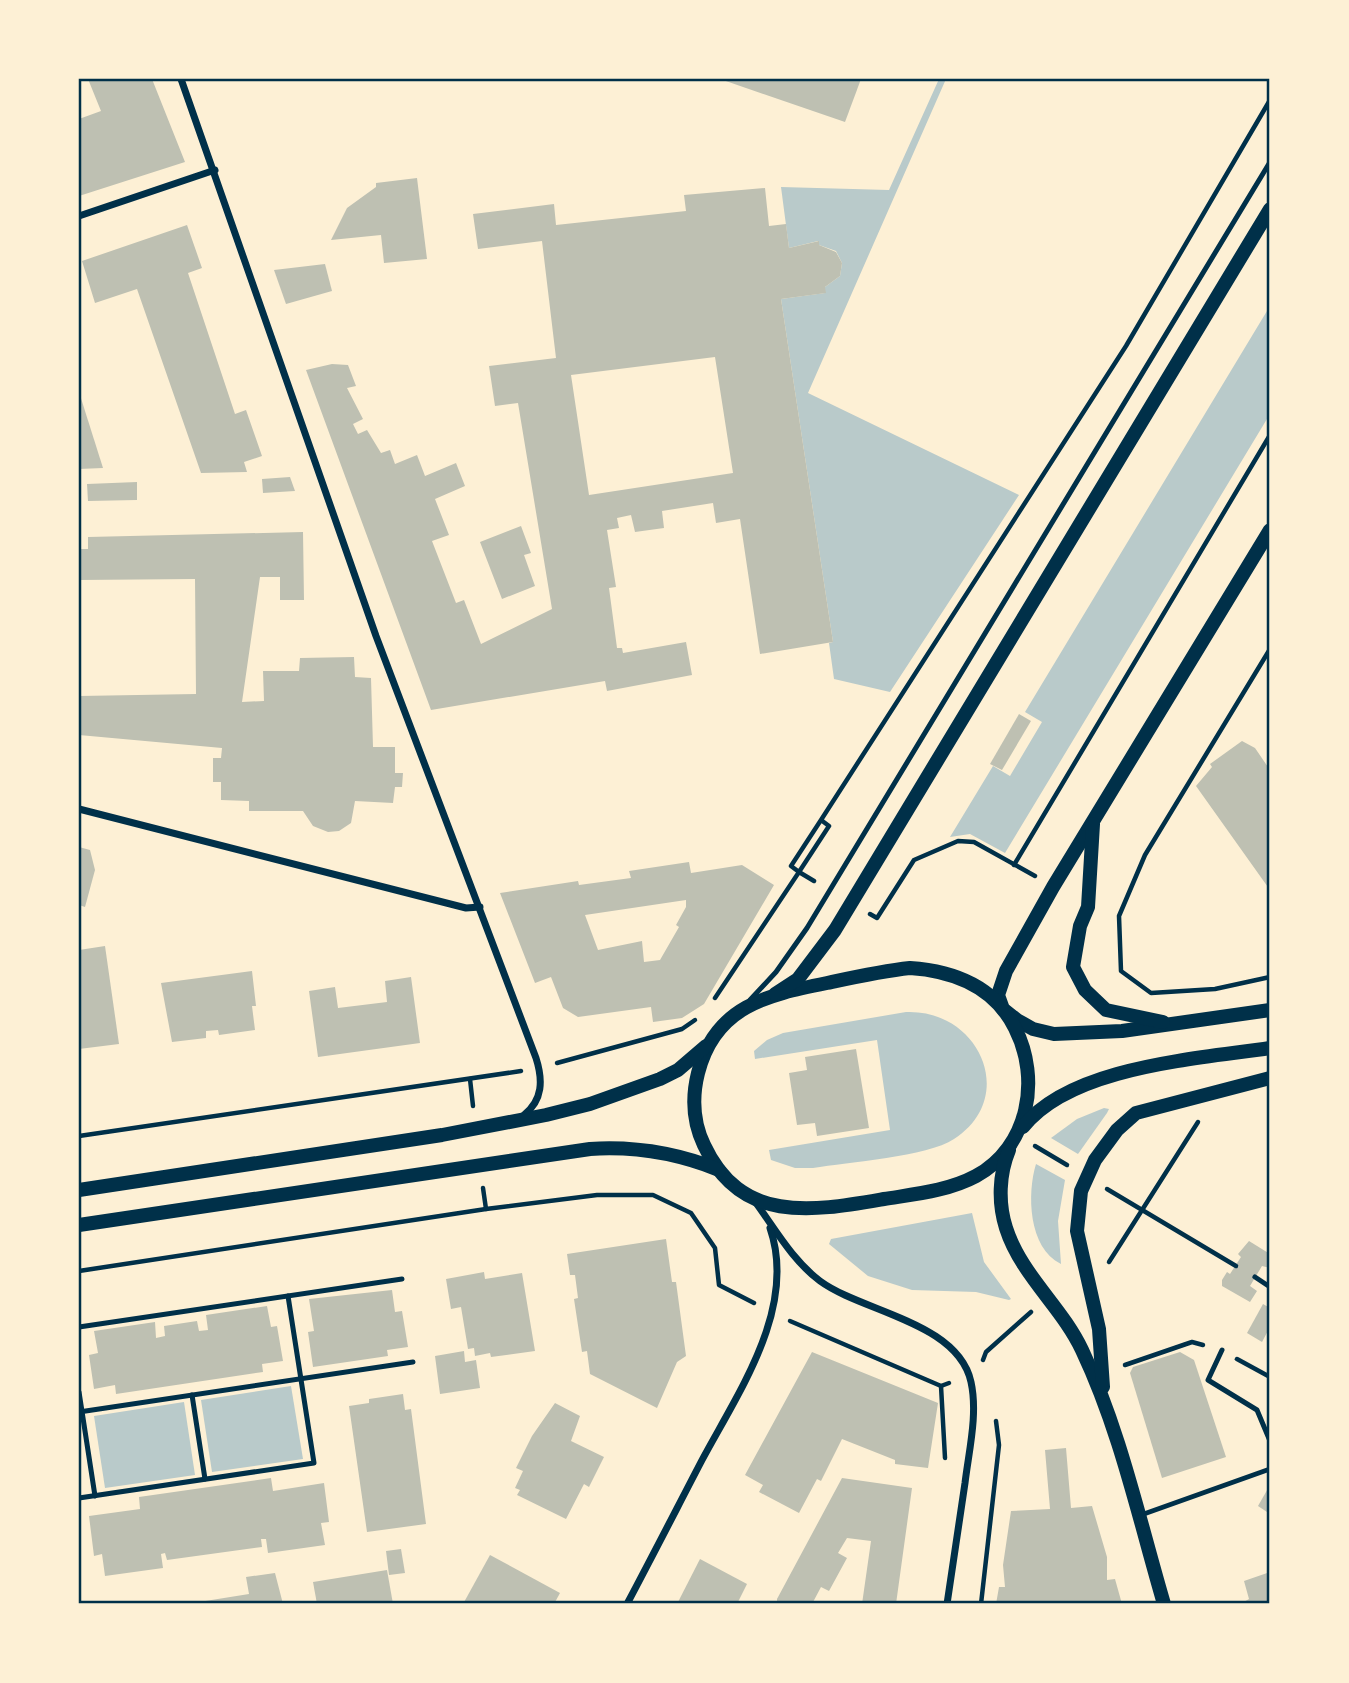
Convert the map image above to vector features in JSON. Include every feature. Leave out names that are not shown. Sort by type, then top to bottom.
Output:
[{"type":"main road","points":[[79,1190],[497,1125],[590,1104],[678,1070],[714,1040],[722,1026],[736,1012],[775,994],[798,979],[835,930],[1270,209]]},
{"type":"main road","points":[[1270,530],[1093,822],[1003,977],[998,995],[1003,1009],[1033,1029],[1054,1034],[1110,1033],[1270,1010]]},
{"type":"main road","points":[[1093,822],[1088,906],[1080,926],[1073,967],[1085,990],[1106,1010],[1172,1024]]},
{"type":"main road","points":[[775,994],[875,973],[928,970],[965,979],[992,996],[1003,1009],[1021,1039],[1028,1071],[1027,1103],[1002,1175],[1004,1224],[1019,1258],[1077,1339],[1106,1405],[1164,1604]]},
{"type":"main road","points":[[714,1040],[709,1044],[699,1071],[695,1110],[704,1145],[721,1170],[743,1190],[768,1204],[805,1210],[926,1192],[977,1175],[993,1163],[1027,1121],[1051,1101],[1102,1079],[1137,1070],[1270,1048]]},
{"type":"main road","points":[[1106,1405],[1100,1329],[1077,1231],[1078,1205],[1087,1177],[1106,1143],[1136,1112],[1270,1078]]},
{"type":"main road","points":[[79,1225],[590,1149],[657,1151],[693,1159],[721,1170]]},
{"type":"street","points":[[181,79],[376,636],[539,1068],[540,1093],[532,1109],[516,1120],[497,1125]]},
{"type":"street","points":[[79,216],[215,170]]},
{"type":"street","points":[[79,809],[466,908],[480,906]]},
{"type":"street","points":[[743,1190],[819,1280],[855,1300],[924,1329],[948,1347],[965,1370],[970,1381],[972,1427],[947,1604]]},
{"type":"street","points":[[627,1604],[748,1374],[771,1312],[776,1290],[776,1256],[767,1221]]},
{"type":"lane","points":[[736,1012],[770,979],[807,929],[1270,162]]},
{"type":"lane","points":[[1255,1277],[1270,1287]]},
{"type":"lane","points":[[79,1327],[402,1279]]},
{"type":"lane","points":[[79,1498],[314,1463],[288,1296]]},
{"type":"lane","points":[[1222,1350],[1208,1380],[1257,1410],[1270,1441]]},
{"type":"lane","points":[[80,1412],[413,1362]]},
{"type":"lane","points":[[79,1392],[95,1496]]},
{"type":"lane","points":[[191,1395],[205,1479]]},
{"type":"lane","points":[[1138,1516],[1270,1469]]},
{"type":"path","points":[[821,820],[830,826],[799,872],[791,866],[1126,346],[1270,100]]},
{"type":"path","points":[[1014,865],[1270,435]]},
{"type":"path","points":[[1270,649],[1145,855],[1119,916],[1121,971],[1151,993],[1215,989],[1270,977]]},
{"type":"path","points":[[79,1136],[539,1068]]},
{"type":"path","points":[[1016,1135],[1236,1266]]},
{"type":"path","points":[[79,1271],[486,1209],[597,1195],[653,1195],[691,1213],[715,1248],[719,1285],[771,1312],[941,1386],[943,1468]]},
{"type":"path","points":[[1106,1405],[1119,1367],[1192,1342],[1222,1350],[1270,1377]]},
{"type":"path","points":[[986,1352],[988,1366]]},
{"type":"path","points":[[981,1604],[999,1445],[995,1419]]},
{"type":"shaded area","points":[[939,79],[946,79],[808,393],[1019,495],[890,692],[834,679],[829,643],[833,642],[781,299],[825,293],[825,287],[840,276],[842,263],[836,251],[819,245],[818,241],[789,248],[781,187],[889,190]]},
{"type":"shaded area","points":[[1270,306],[1270,414],[1005,853],[970,834],[950,837],[993,766],[1010,776],[1042,722],[1025,712]]},
{"type":"shaded area","points":[[906,1012],[932,1015],[953,1025],[970,1040],[982,1059],[987,1080],[984,1101],[974,1121],[954,1139],[907,1155],[813,1168],[795,1168],[771,1160],[769,1150],[890,1130],[877,1040],[755,1059],[754,1051],[767,1040],[783,1033]]},
{"type":"shaded area","points":[[1104,1108],[1109,1109],[1078,1154],[1051,1138],[1077,1119]]},
{"type":"shaded area","points":[[1036,1164],[1065,1180],[1058,1221],[1061,1264],[1050,1256],[1036,1233],[1031,1190]]},
{"type":"shaded area","points":[[972,1213],[984,1262],[1011,1299],[1009,1300],[976,1292],[912,1290],[868,1276],[829,1244],[831,1239]]},
{"type":"shaded area","points":[[291,1386],[303,1459],[212,1472],[201,1400]]},
{"type":"shaded area","points":[[184,1402],[195,1475],[105,1488],[94,1416]]},
{"type":"building","points":[[88,79],[152,79],[185,162],[79,196],[79,119],[101,111]]},
{"type":"building","points":[[720,79],[861,79],[845,122]]},
{"type":"building","points":[[417,178],[427,259],[384,263],[381,235],[331,240],[347,208],[376,187],[376,183]]},
{"type":"building","points":[[765,188],[769,226],[786,224],[789,248],[819,241],[819,245],[836,252],[842,263],[840,276],[825,287],[826,293],[781,299],[833,642],[760,654],[740,519],[716,523],[713,503],[662,511],[664,528],[635,532],[631,515],[617,518],[619,528],[607,530],[616,587],[609,588],[617,648],[622,648],[623,653],[686,642],[692,675],[607,691],[605,681],[431,710],[306,370],[332,364],[348,365],[356,386],[347,388],[363,419],[353,424],[358,434],[367,430],[381,453],[390,450],[395,464],[417,455],[425,476],[456,463],[465,486],[435,499],[449,535],[432,541],[456,603],[464,600],[481,644],[552,609],[518,403],[495,406],[489,366],[556,358],[542,241],[478,249],[473,214],[554,204],[556,225],[686,211],[684,195]],"holes":[[[715,357],[733,473],[589,495],[571,375]]]},
{"type":"building","points":[[187,225],[202,268],[188,273],[235,414],[246,410],[262,456],[244,462],[247,472],[201,473],[137,289],[95,303],[82,261]]},
{"type":"building","points":[[325,264],[332,291],[286,304],[274,270]]},
{"type":"building","points":[[79,392],[103,468],[79,469]]},
{"type":"building","points":[[290,477],[295,491],[263,493],[262,479]]},
{"type":"building","points":[[137,482],[137,500],[88,501],[87,484]]},
{"type":"building","points":[[521,526],[531,553],[524,555],[535,586],[502,599],[480,542]]},
{"type":"building","points":[[303,532],[304,600],[280,600],[280,577],[260,577],[242,702],[264,701],[263,671],[299,671],[300,658],[354,657],[355,677],[371,678],[373,747],[395,747],[395,773],[403,773],[402,787],[395,787],[393,803],[355,801],[351,823],[339,831],[328,832],[313,826],[303,811],[249,811],[249,801],[221,800],[221,782],[213,782],[213,758],[221,758],[222,748],[79,735],[79,696],[196,694],[195,579],[79,580],[79,549],[88,549],[88,537]]},
{"type":"building","points":[[1019,714],[1031,721],[1002,770],[990,764]]},
{"type":"building","points":[[1242,741],[1255,748],[1270,770],[1270,890],[1196,786],[1212,767],[1210,764]]},
{"type":"building","points":[[79,847],[90,850],[95,870],[85,907],[79,905]]},
{"type":"building","points":[[689,862],[691,873],[742,865],[774,885],[704,1004],[682,1018],[653,1022],[651,1007],[578,1017],[563,1008],[551,977],[535,983],[500,893],[578,881],[579,885],[631,878],[629,871]],"holes":[[[686,900],[686,907],[676,925],[679,927],[660,960],[644,962],[642,941],[598,950],[585,915]]]},
{"type":"building","points":[[105,946],[119,1044],[79,1049],[79,950]]},
{"type":"building","points":[[252,971],[256,1006],[252,1006],[255,1030],[219,1035],[218,1030],[206,1031],[206,1038],[172,1042],[161,983]]},
{"type":"building","points":[[411,977],[420,1043],[318,1057],[309,991],[335,987],[338,1008],[387,1002],[385,981]]},
{"type":"building","points":[[856,1049],[869,1128],[817,1136],[815,1123],[797,1125],[789,1073],[807,1070],[805,1057]]},
{"type":"building","points":[[666,1239],[672,1282],[676,1282],[686,1356],[677,1362],[657,1408],[590,1374],[587,1351],[582,1352],[574,1299],[578,1298],[575,1275],[570,1275],[567,1254]]},
{"type":"building","points":[[1249,1241],[1270,1254],[1270,1268],[1262,1266],[1250,1286],[1257,1291],[1250,1302],[1222,1286],[1222,1280],[1227,1272],[1230,1274],[1241,1257],[1238,1254]]},
{"type":"building","points":[[484,1272],[485,1279],[522,1273],[535,1351],[491,1357],[490,1353],[475,1356],[474,1348],[468,1349],[461,1307],[451,1309],[446,1279]]},
{"type":"building","points":[[392,1290],[395,1312],[402,1311],[408,1347],[387,1350],[388,1356],[313,1367],[308,1332],[314,1331],[309,1299]]},
{"type":"building","points":[[1263,1304],[1270,1308],[1270,1327],[1262,1342],[1247,1333]]},
{"type":"building","points":[[267,1306],[271,1327],[277,1326],[283,1361],[262,1364],[263,1372],[116,1394],[115,1385],[94,1389],[89,1355],[98,1353],[94,1331],[155,1322],[156,1338],[165,1336],[164,1326],[197,1321],[199,1331],[208,1330],[206,1315]]},
{"type":"building","points":[[464,1351],[465,1362],[476,1360],[480,1388],[440,1394],[435,1356]]},
{"type":"building","points":[[812,1352],[938,1403],[928,1468],[895,1464],[895,1460],[842,1439],[821,1481],[817,1479],[799,1513],[759,1492],[763,1485],[745,1475]]},
{"type":"building","points":[[1180,1352],[1194,1360],[1226,1457],[1162,1478],[1130,1373],[1133,1367]]},
{"type":"building","points":[[403,1394],[405,1410],[411,1409],[426,1524],[367,1532],[349,1406],[369,1403],[369,1399]]},
{"type":"building","points":[[555,1403],[580,1416],[571,1441],[604,1457],[589,1487],[584,1484],[566,1519],[517,1495],[520,1490],[515,1488],[523,1471],[516,1468],[532,1436]]},
{"type":"building","points":[[1066,1448],[1071,1508],[1092,1506],[1107,1557],[1107,1580],[1115,1579],[1122,1604],[996,1604],[999,1587],[1005,1587],[1003,1565],[1011,1511],[1050,1509],[1045,1450]]},
{"type":"building","points":[[271,1478],[273,1491],[324,1483],[329,1522],[321,1523],[325,1545],[268,1553],[266,1539],[261,1539],[262,1547],[167,1560],[165,1553],[161,1554],[163,1568],[105,1576],[102,1554],[94,1556],[89,1516],[140,1509],[139,1497]]},
{"type":"building","points":[[842,1478],[912,1488],[896,1604],[862,1604],[871,1541],[847,1538],[838,1553],[847,1558],[829,1591],[821,1587],[812,1604],[777,1604],[777,1599]]},
{"type":"building","points":[[1270,1485],[1270,1514],[1258,1506]]},
{"type":"building","points":[[401,1549],[405,1573],[389,1575],[386,1551]]},
{"type":"building","points":[[490,1555],[560,1593],[554,1604],[463,1604]]},
{"type":"building","points":[[700,1559],[747,1584],[737,1604],[677,1604]]},
{"type":"building","points":[[387,1570],[393,1604],[317,1604],[313,1582]]},
{"type":"building","points":[[1270,1572],[1270,1604],[1240,1604],[1249,1599],[1244,1581]]},
{"type":"building","points":[[275,1573],[283,1604],[199,1604],[249,1594],[246,1577]]}]
